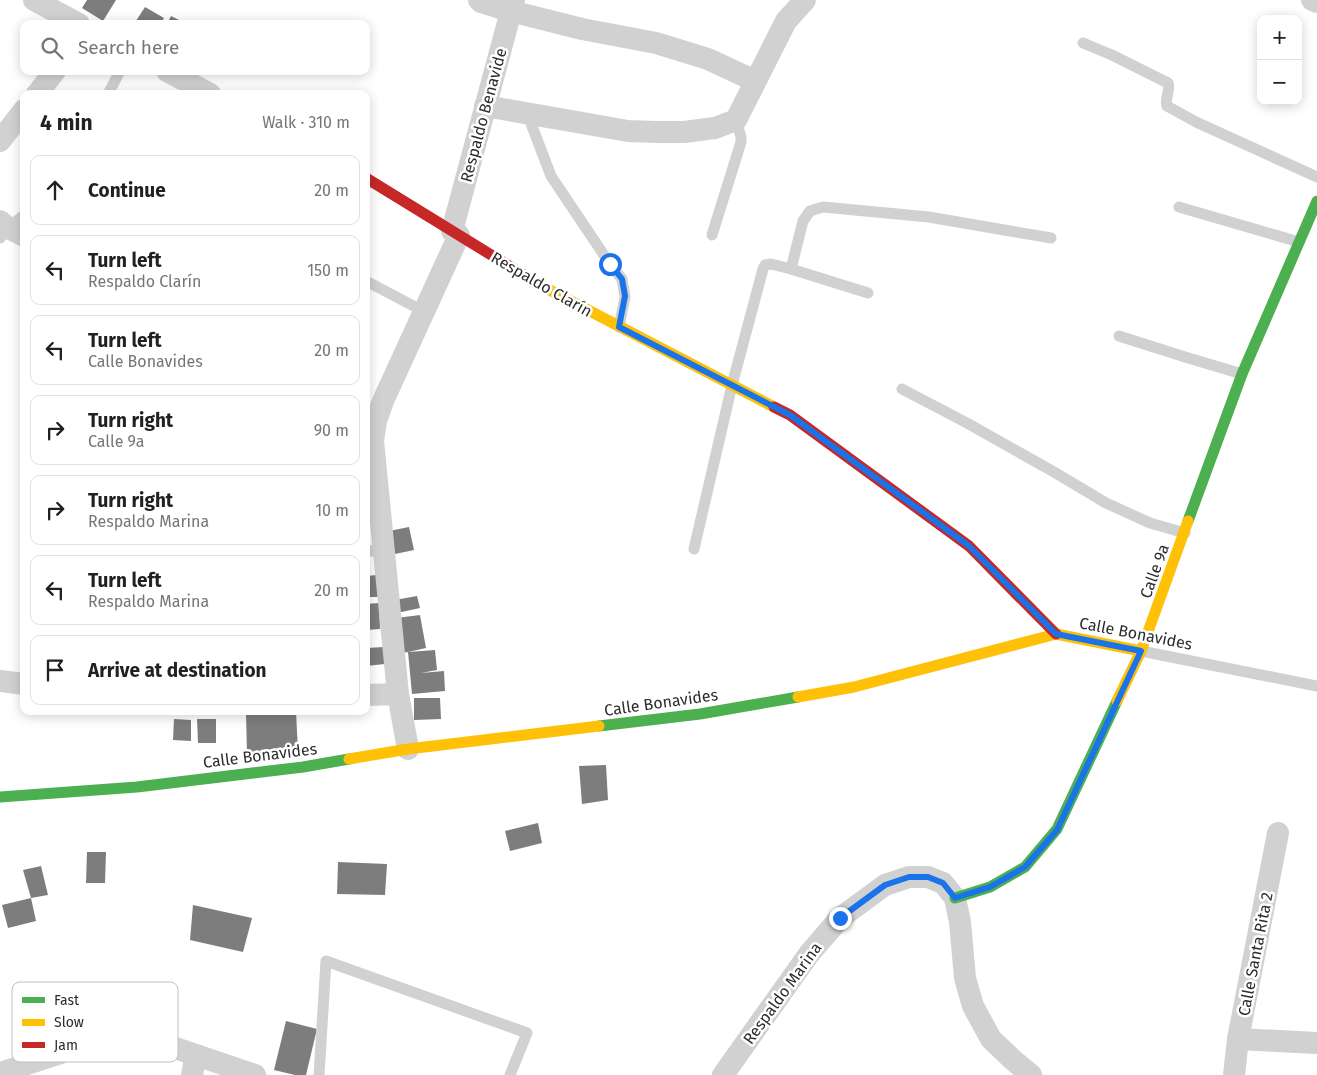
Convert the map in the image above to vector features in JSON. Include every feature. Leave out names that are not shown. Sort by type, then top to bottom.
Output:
[{"type":"street","points":[[34,0],[72,20]]},
{"type":"street","points":[[479,0],[481,2],[512,6],[582,29],[656,43],[708,59],[755,81]]},
{"type":"street","points":[[485,106],[628,131],[684,132],[715,128],[736,120],[786,21],[805,0]]},
{"type":"street","points":[[1312,0],[1317,2]]},
{"type":"street","name":"Respaldo Benavide","points":[[408,749],[375,552],[373,441],[376,421],[375,397],[425,312],[456,233],[485,106],[512,6]]},
{"type":"street","points":[[40,90],[52,75]]},
{"type":"street","points":[[175,75],[203,90]]},
{"type":"street","points":[[0,141],[20,115]]},
{"type":"street","name":"Respaldo Clarín","points":[[370,180],[550,292],[790,415],[969,546],[1056,634]]},
{"type":"street","name":"Calle 9a","points":[[955,898],[990,887],[1025,867],[1057,830],[1141,651],[1242,374],[1317,201]]},
{"type":"street","name":"Calle Bonavides","points":[[0,797],[147,786],[303,767],[408,749],[700,714],[854,687],[1056,634],[1141,651]]},
{"type":"street","points":[[0,681],[20,684]]},
{"type":"street","points":[[370,695],[398,694]]},
{"type":"street","name":"Calle Santa Rita 2","points":[[1234,1075],[1238,1039],[1278,833]]},
{"type":"street","name":"Respaldo Marina","points":[[723,1075],[809,954],[840,918],[885,885],[909,877],[928,877],[943,883],[955,898]]},
{"type":"street","points":[[955,898],[960,922],[965,978],[973,1006],[991,1039],[1031,1075]]},
{"type":"street","points":[[1238,1039],[1317,1043]]},
{"type":"street","points":[[178,1057],[194,1065],[255,1075]]},
{"type":"street","points":[[0,1073],[33,1062]]},
{"type":"lane","points":[[1083,43],[1112,55],[1168,84],[1167,106],[1196,122],[1317,178]]},
{"type":"lane","points":[[110,90],[118,75]]},
{"type":"lane","points":[[527,114],[551,176],[622,279],[625,296],[619,327]]},
{"type":"lane","points":[[712,235],[741,142],[736,120]]},
{"type":"lane","points":[[791,269],[803,221],[810,211],[824,207],[929,217],[1050,238]]},
{"type":"lane","points":[[1179,207],[1299,242]]},
{"type":"lane","points":[[694,549],[732,385],[762,269],[765,265],[771,264],[868,293]]},
{"type":"lane","points":[[370,283],[425,312]]},
{"type":"lane","points":[[1119,336],[1185,358],[1242,374]]},
{"type":"lane","points":[[902,389],[967,423],[1106,503],[1150,523],[1185,533]]},
{"type":"lane","name":"Calle Bonavides","points":[[1141,651],[1317,686]]},
{"type":"lane","points":[[319,1075],[326,961],[527,1033],[510,1075]]},
{"type":"building","points":[[87,0],[116,0],[104,20],[82,8]]},
{"type":"building","points":[[145,7],[164,18],[163,20],[137,20]]},
{"type":"building","points":[[171,16],[179,20],[169,20]]},
{"type":"building","points":[[409,527],[414,550],[395,554],[389,531]]},
{"type":"building","points":[[377,575],[378,597],[370,597],[370,576]]},
{"type":"building","points":[[417,596],[420,608],[397,613],[395,600]]},
{"type":"building","points":[[379,603],[380,629],[370,630],[370,604]]},
{"type":"building","points":[[420,615],[426,648],[402,653],[396,618]]},
{"type":"building","points":[[384,647],[385,664],[370,666],[370,648]]},
{"type":"building","points":[[435,650],[437,670],[421,673],[444,671],[445,691],[412,694],[408,652]]},
{"type":"building","points":[[414,698],[440,698],[441,719],[414,720]]},
{"type":"building","points":[[246,715],[296,715],[298,752],[247,754]]},
{"type":"building","points":[[174,719],[191,720],[191,741],[173,740]]},
{"type":"building","points":[[197,719],[216,719],[216,743],[198,743]]},
{"type":"building","points":[[606,765],[608,800],[582,804],[579,766]]},
{"type":"building","points":[[538,823],[542,843],[510,851],[505,831]]},
{"type":"building","points":[[87,852],[106,852],[105,883],[86,883]]},
{"type":"building","points":[[338,862],[387,864],[385,895],[337,894]]},
{"type":"building","points":[[41,866],[48,895],[31,898],[23,870]]},
{"type":"building","points":[[31,898],[36,921],[8,928],[2,905]]},
{"type":"building","points":[[193,905],[252,918],[243,952],[190,940]]},
{"type":"building","points":[[286,1021],[317,1029],[306,1075],[295,1075],[274,1070]]},
{"type":"traffic: fast","points":[[1188,521],[1242,374],[1317,201]]},
{"type":"traffic: fast","points":[[599,726],[700,714],[798,697]]},
{"type":"traffic: fast","points":[[955,898],[990,887],[1025,867],[1057,829],[1117,701]]},
{"type":"traffic: fast","points":[[0,797],[137,787],[303,767],[349,759]]},
{"type":"traffic: slow","points":[[540,285],[774,407]]},
{"type":"traffic: slow","points":[[1117,701],[1141,651],[1188,521]]},
{"type":"traffic: slow","points":[[798,697],[854,687],[1056,634],[1141,651]]},
{"type":"traffic: slow","points":[[349,759],[408,749],[599,726]]},
{"type":"traffic: jam","points":[[370,180],[540,285]]},
{"type":"traffic: jam","points":[[774,407],[790,415],[969,546],[1056,634]]},
{"type":"route","points":[[610,264],[622,279],[625,296],[619,327],[790,415],[969,546],[1056,634],[1141,651],[1057,830],[1025,867],[990,887],[955,898],[943,883],[928,877],[909,877],[885,885],[840,918]]}]
